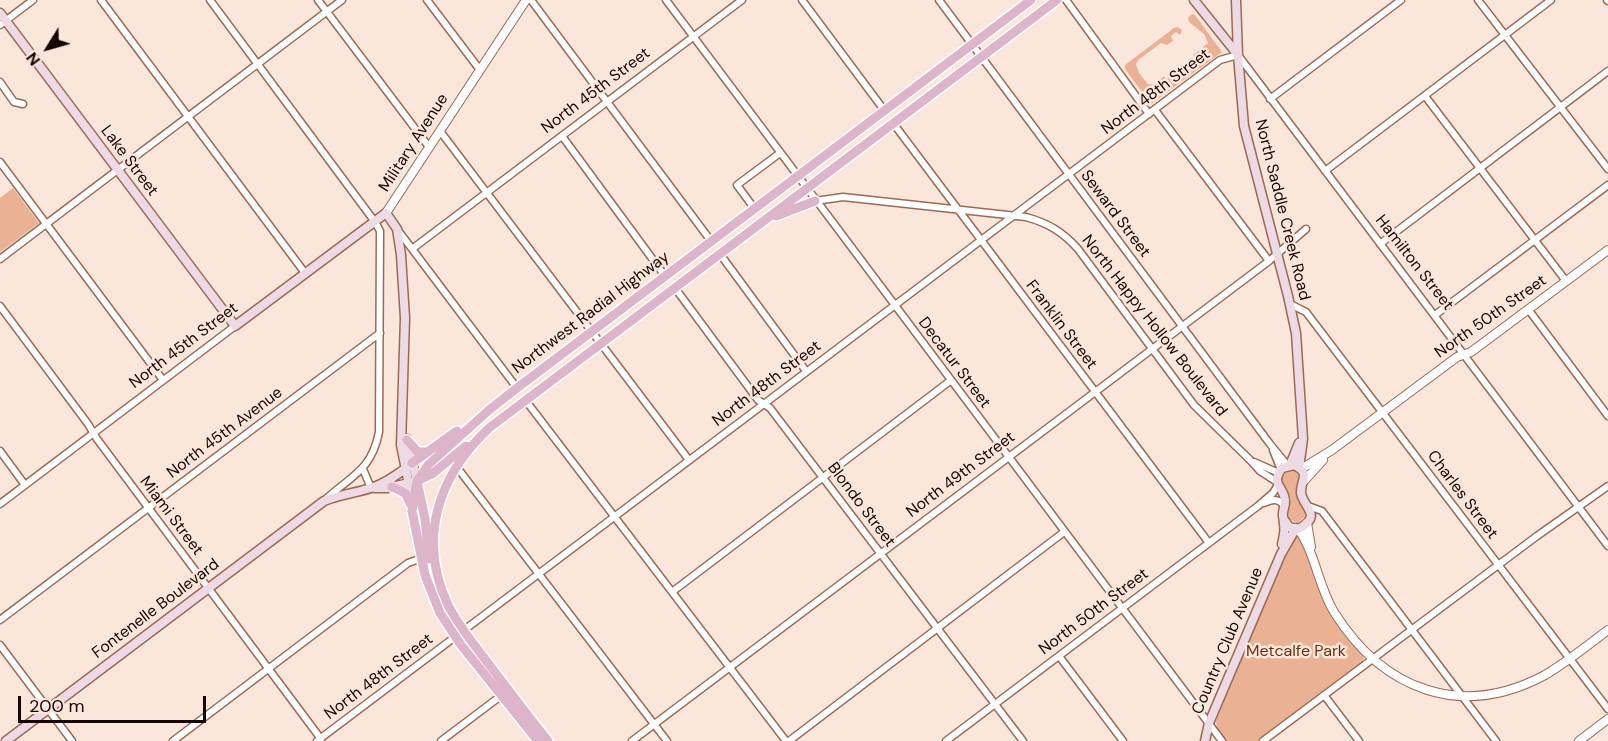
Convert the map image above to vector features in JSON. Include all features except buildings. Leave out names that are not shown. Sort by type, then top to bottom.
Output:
[{"type":"main road","name":"Northwest Radial Highway","points":[[538,741],[455,637],[434,601],[422,558],[412,506],[413,482],[428,465],[517,388],[1031,0]]},
{"type":"main road","name":"Northwest Radial Highway","points":[[548,741],[464,630],[443,593],[434,557],[434,534],[440,498],[456,465],[489,428],[1057,0]]},
{"type":"main road","name":"Hamilton Street","points":[[1194,0],[1238,55]]},
{"type":"main road","name":"North Saddle Creek Road","points":[[1236,0],[1238,55],[1247,139],[1296,333],[1301,427],[1295,455],[1287,472]]},
{"type":"main road","name":"Lake Street","points":[[0,13],[3,23],[234,326]]},
{"type":"main road","points":[[758,225],[800,205],[815,201]]},
{"type":"main road","name":"North 45th Street","points":[[234,326],[386,213]]},
{"type":"main road","name":"Military Avenue","points":[[386,213],[397,229],[405,318],[401,445],[413,482]]},
{"type":"main road","points":[[371,488],[409,466],[489,410]]},
{"type":"main road","name":"Military Avenue","points":[[403,423],[409,466]]},
{"type":"main road","points":[[371,488],[392,487],[432,474],[489,428]]},
{"type":"main road","points":[[407,440],[418,452],[429,452]]},
{"type":"main road","points":[[1285,521],[1289,527],[1297,529],[1308,521],[1310,511],[1301,492],[1305,480],[1287,472]]},
{"type":"main road","name":"Country Club Avenue","points":[[1281,554],[1286,528],[1283,517],[1287,472]]},
{"type":"main road","points":[[413,482],[425,519],[431,569],[443,593]]},
{"type":"main road","points":[[392,487],[405,493],[412,506]]},
{"type":"main road","name":"Fontenelle Boulevard","points":[[6,741],[324,501],[346,493],[371,488]]},
{"type":"main road","name":"Country Club Avenue","points":[[1205,741],[1209,723],[1281,554],[1297,529]]},
{"type":"street","points":[[3,23],[33,0]]},
{"type":"street","points":[[101,0],[305,273]]},
{"type":"street","points":[[210,0],[375,222]]},
{"type":"street","points":[[318,0],[429,147]]},
{"type":"street","points":[[0,259],[342,0]]},
{"type":"street","points":[[427,0],[480,70]]},
{"type":"street","name":"Military Avenue","points":[[386,213],[526,0]]},
{"type":"street","points":[[531,0],[711,241]]},
{"type":"street","name":"Decatur Street","points":[[666,0],[1222,741]]},
{"type":"street","name":"North 45th Street","points":[[412,249],[742,0]]},
{"type":"street","points":[[802,0],[884,110]]},
{"type":"street","name":"Seward Street","points":[[939,0],[1270,444],[1287,472]]},
{"type":"street","points":[[1066,0],[1149,114]]},
{"type":"street","points":[[1270,99],[1401,0]]},
{"type":"street","points":[[1479,0],[1608,169]]},
{"type":"street","points":[[1325,171],[1551,0]]},
{"type":"street","name":"North 48th Street","points":[[320,740],[763,403],[1220,60],[1238,55]]},
{"type":"street","name":"Hamilton Street","points":[[1238,55],[1608,546]]},
{"type":"street","points":[[1380,244],[1608,71]]},
{"type":"street","points":[[0,82],[14,102],[23,104]]},
{"type":"street","points":[[1425,96],[1566,281]]},
{"type":"street","points":[[1155,110],[1269,261]]},
{"type":"street","name":"Franklin Street","points":[[893,123],[1209,543]]},
{"type":"street","points":[[440,131],[689,460]]},
{"type":"street","points":[[562,136],[665,276]]},
{"type":"street","points":[[754,208],[737,185],[780,153]]},
{"type":"street","points":[[0,162],[163,380]]},
{"type":"street","points":[[1436,315],[1608,185]]},
{"type":"street","name":"North Happy Hollow Boulevard","points":[[815,201],[843,197],[1012,216],[1045,223],[1070,239],[1204,415],[1250,460],[1287,472]]},
{"type":"street","name":"Fontenelle Boulevard","points":[[324,501],[363,469],[373,453],[379,432],[380,231],[375,222]]},
{"type":"street","points":[[397,229],[517,388]]},
{"type":"street","name":"North 49th Street","points":[[632,741],[1269,261],[1306,229]]},
{"type":"street","points":[[720,254],[806,371]]},
{"type":"street","name":"North 50th Street","points":[[1305,480],[1332,450],[1382,412],[1457,357],[1471,352],[1566,281],[1607,254]]},
{"type":"street","name":"Blondo Street","points":[[675,288],[758,400],[770,408],[1023,741]]},
{"type":"street","name":"Charles Street","points":[[1290,304],[1306,312],[1608,709]]},
{"type":"street","name":"Miami Street","points":[[0,306],[320,740]]},
{"type":"street","points":[[1528,309],[1608,416]]},
{"type":"street","name":"North 45th Street","points":[[0,504],[234,326]]},
{"type":"street","name":"North 45th Avenue","points":[[0,620],[380,333]]},
{"type":"street","points":[[672,592],[950,381]]},
{"type":"street","points":[[526,401],[613,517],[788,741],[1064,532]]},
{"type":"street","name":"North 50th Street","points":[[946,741],[1258,506],[1287,472],[1332,450]]},
{"type":"street","points":[[0,451],[25,485]]},
{"type":"street","points":[[456,465],[667,741]]},
{"type":"street","points":[[363,469],[371,488]]},
{"type":"street","points":[[1263,741],[1498,565],[1608,486]]},
{"type":"street","points":[[1258,506],[1275,500],[1284,506]]},
{"type":"street","points":[[1308,506],[1319,508],[1496,741]]},
{"type":"street","points":[[1313,560],[1308,521],[1317,514],[1326,517]]},
{"type":"street","points":[[1297,529],[1313,560],[1333,611],[1350,634],[1373,659],[1394,675],[1416,687],[1441,695],[1462,697],[1490,694],[1521,685],[1546,674],[1608,630]]},
{"type":"street","points":[[173,741],[408,563],[422,558]]},
{"type":"street","points":[[0,645],[72,741]]},
{"type":"street","points":[[1059,656],[1123,741]]},
{"type":"street","points":[[441,741],[502,695]]},
{"type":"street","points":[[1324,695],[1359,741]]},
{"type":"street","points":[[1579,741],[1608,719]]},
{"type":"green space","points":[[1192,14],[1222,52],[1151,104],[1125,69],[1125,65],[1178,27],[1182,30],[1180,35],[1176,32],[1171,36],[1173,41],[1167,45],[1161,43],[1138,60],[1136,64],[1139,73],[1148,84],[1155,85],[1164,76],[1166,80],[1195,58],[1193,55],[1208,43],[1204,34],[1189,22],[1188,18]]},
{"type":"green space","points":[[13,188],[39,223],[0,252],[0,198]]},
{"type":"green space","points":[[1288,470],[1295,471],[1299,476],[1296,495],[1305,512],[1305,517],[1297,523],[1289,519],[1291,498],[1281,480]]},
{"type":"green space","name":"Metcalfe Park","points":[[1294,533],[1299,534],[1327,608],[1341,630],[1364,658],[1362,663],[1258,741],[1226,741],[1217,728],[1216,721]]}]
